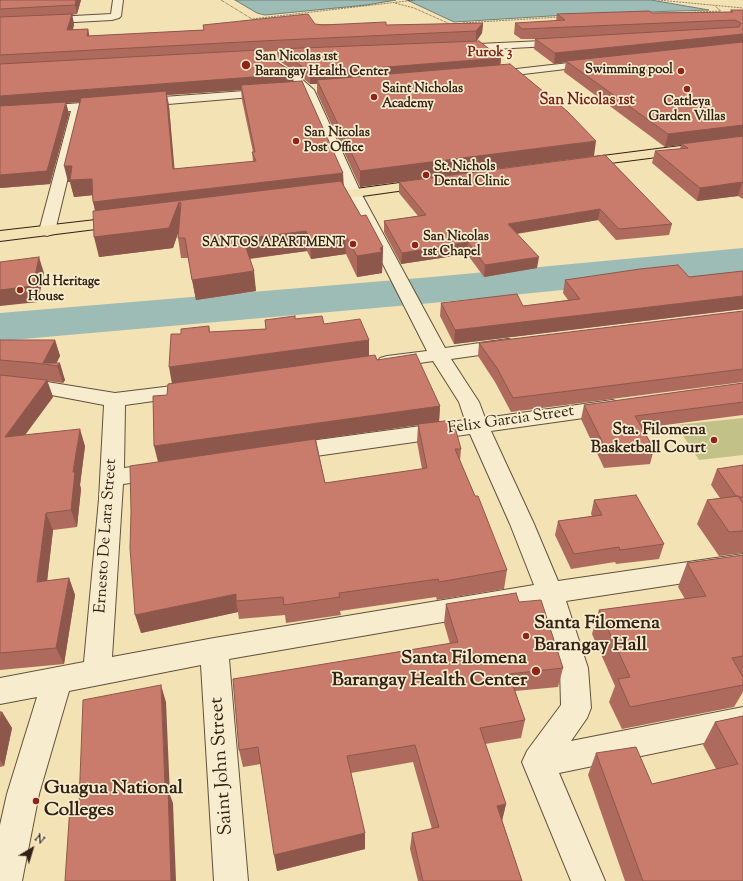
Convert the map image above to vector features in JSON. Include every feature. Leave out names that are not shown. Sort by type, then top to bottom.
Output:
[{"type":"main road","points":[[564,165],[743,142]]},
{"type":"main road","points":[[307,199],[439,182]]},
{"type":"main road","points":[[0,236],[136,220]]},
{"type":"street","points":[[0,23],[112,17],[116,16],[118,0]]},
{"type":"street","points":[[443,48],[573,43]]},
{"type":"street","points":[[277,55],[262,56],[312,90],[354,193],[438,354],[469,402],[477,425],[522,524],[550,593],[574,668],[576,708],[538,762]]},
{"type":"street","points":[[477,76],[609,62]]},
{"type":"street","points":[[0,113],[312,90]]},
{"type":"street","points":[[47,231],[78,108]]},
{"type":"street","points":[[369,364],[524,343]]},
{"type":"street","points":[[0,384],[41,388],[115,400],[215,387]]},
{"type":"street","name":"Ernesto De Lara Street","points":[[97,672],[112,478],[115,400]]},
{"type":"street","name":"Felix Garcia Street","points":[[267,455],[633,404]]},
{"type":"street","points":[[112,478],[182,468]]},
{"type":"street","points":[[0,691],[214,650],[550,593],[743,564]]},
{"type":"street","name":"Saint John Street","points":[[214,650],[231,881]]},
{"type":"street","points":[[5,881],[23,794],[57,680]]},
{"type":"street","points":[[538,762],[743,721]]},
{"type":"street","points":[[538,762],[588,881]]},
{"type":"path","points":[[221,0],[252,19],[415,0]]},
{"type":"path","points":[[658,0],[743,8]]},
{"type":"path","points":[[395,3],[414,8],[448,24],[559,17]]},
{"type":"path","points":[[667,13],[721,11],[715,6]]},
{"type":"shaded area","name":"Sta. Filomena Basketball Court","points":[[743,418],[743,455],[699,460],[676,425]]},
{"type":"water","points":[[235,0],[396,0],[366,5],[265,15],[257,13]]},
{"type":"water","points":[[407,0],[651,0],[709,10],[582,14],[454,22]]},
{"type":"building","points":[[0,0],[76,0],[75,5],[0,9]]},
{"type":"building","points":[[731,10],[743,10],[743,34],[555,53],[535,39],[739,27],[741,23],[735,20],[522,29],[515,23],[565,20],[557,14],[649,11],[652,13],[733,12]]},
{"type":"building","points":[[72,14],[67,30],[88,29],[87,36],[204,30],[203,25],[308,14],[315,24],[323,25],[386,22],[386,25],[483,23],[476,31],[0,55],[0,17]]},
{"type":"building","points":[[479,41],[501,58],[310,73],[277,49]]},
{"type":"building","points":[[743,42],[743,125],[668,134],[566,61]]},
{"type":"building","points":[[259,50],[293,74],[0,96],[0,64]]},
{"type":"building","points":[[510,64],[567,111],[596,141],[360,171],[317,80]]},
{"type":"building","points":[[302,81],[343,173],[93,202],[92,179],[70,180],[72,166],[64,166],[81,98],[166,91],[173,169],[256,161],[252,152],[255,152],[241,85]]},
{"type":"building","points":[[66,102],[47,171],[0,175],[0,106]]},
{"type":"building","points":[[743,136],[743,183],[700,188],[655,151],[688,148],[681,144]]},
{"type":"building","points":[[605,155],[672,224],[619,229],[600,209],[508,224],[539,257],[485,265],[468,242],[402,253],[384,221],[426,215],[399,182]]},
{"type":"building","points":[[341,181],[361,216],[366,215],[383,247],[380,248],[382,252],[357,256],[345,234],[310,239],[306,231],[243,239],[254,271],[192,280],[185,238],[178,238],[181,203],[179,202],[169,228],[94,237],[93,211]]},
{"type":"building","points":[[39,257],[33,286],[0,290],[0,262]]},
{"type":"building","points":[[678,265],[689,277],[743,271],[743,296],[455,330],[441,303],[517,294],[523,306],[580,299],[565,280]]},
{"type":"building","points":[[743,311],[743,369],[513,398],[497,368],[479,343]]},
{"type":"building","points":[[295,316],[295,319],[322,316],[324,324],[360,319],[369,340],[169,367],[171,334],[181,334],[181,329],[209,326],[209,332],[266,329],[265,320]]},
{"type":"building","points":[[0,340],[55,340],[43,363],[60,363],[57,366],[0,360]]},
{"type":"building","points":[[416,354],[440,406],[154,446],[153,396],[167,395],[168,384],[375,355],[377,360]]},
{"type":"building","points":[[0,375],[47,380],[5,437],[80,429],[73,472],[75,472],[71,510],[46,513],[37,582],[69,578],[56,648],[0,653]]},
{"type":"building","points":[[743,383],[743,402],[635,416],[654,449],[608,453],[584,405]]},
{"type":"building","points":[[453,420],[461,449],[455,449],[475,496],[478,496],[507,570],[439,582],[438,579],[339,593],[340,597],[284,605],[283,597],[236,601],[236,594],[135,615],[130,548],[130,466],[315,439],[325,483],[427,468],[418,424]]},
{"type":"building","points":[[743,465],[743,497],[739,497],[736,496],[717,469]]},
{"type":"building","points":[[636,495],[664,544],[620,550],[619,547],[574,554],[558,521],[602,515],[594,500]]},
{"type":"building","points":[[738,496],[743,503],[743,531],[729,532],[707,500]]},
{"type":"building","points":[[743,555],[743,656],[732,658],[743,677],[743,685],[630,707],[618,679],[630,677],[599,610],[706,596],[687,563]]},
{"type":"building","points":[[516,593],[519,602],[541,600],[563,668],[509,674],[525,720],[480,728],[506,804],[497,806],[522,881],[423,881],[412,833],[439,827],[415,745],[347,756],[365,833],[274,855],[258,747],[239,750],[233,679],[458,642],[446,604]]},
{"type":"building","points":[[161,685],[165,788],[168,787],[171,881],[65,881],[70,806],[79,804],[83,700]]},
{"type":"building","points":[[0,712],[2,712],[0,723]]},
{"type":"building","points":[[743,716],[743,881],[643,881],[596,753],[636,747],[652,784],[738,764],[715,722]]},
{"type":"waterway","points":[[0,327],[432,290],[743,260]]},
{"type":"place","name":"San Nicolas 1st Barangay Health Center","points":[[246,65]]},
{"type":"place","name":"Swimming pool","points":[[681,71]]},
{"type":"place","name":"Cattleya Garden Villas","points":[[687,89]]},
{"type":"place","name":"Saint Nicholas Academy","points":[[374,97]]},
{"type":"place","name":"San Nicolas Post Office","points":[[296,141]]},
{"type":"place","name":"St. Nichols Dental Clinic","points":[[426,175]]},
{"type":"place","name":"SANTOS APARTMENT","points":[[353,244]]},
{"type":"place","name":"San Nicolas 1st Chapel","points":[[415,245]]},
{"type":"place","name":"Old Heritage House","points":[[20,290]]},
{"type":"place","name":"Sta. Filomena Basketball Court","points":[[714,440]]},
{"type":"place","name":"Santa Filomena Barangay Hall","points":[[526,636]]},
{"type":"place","name":"Santa Filomena Barangay Health Center","points":[[536,671]]},
{"type":"place","name":"Guagua National Colleges","points":[[36,801]]},
{"type":"district","name":"Purok 3","points":[[490,54]]},
{"type":"district","name":"San Nicolas 1st","points":[[587,101]]}]
